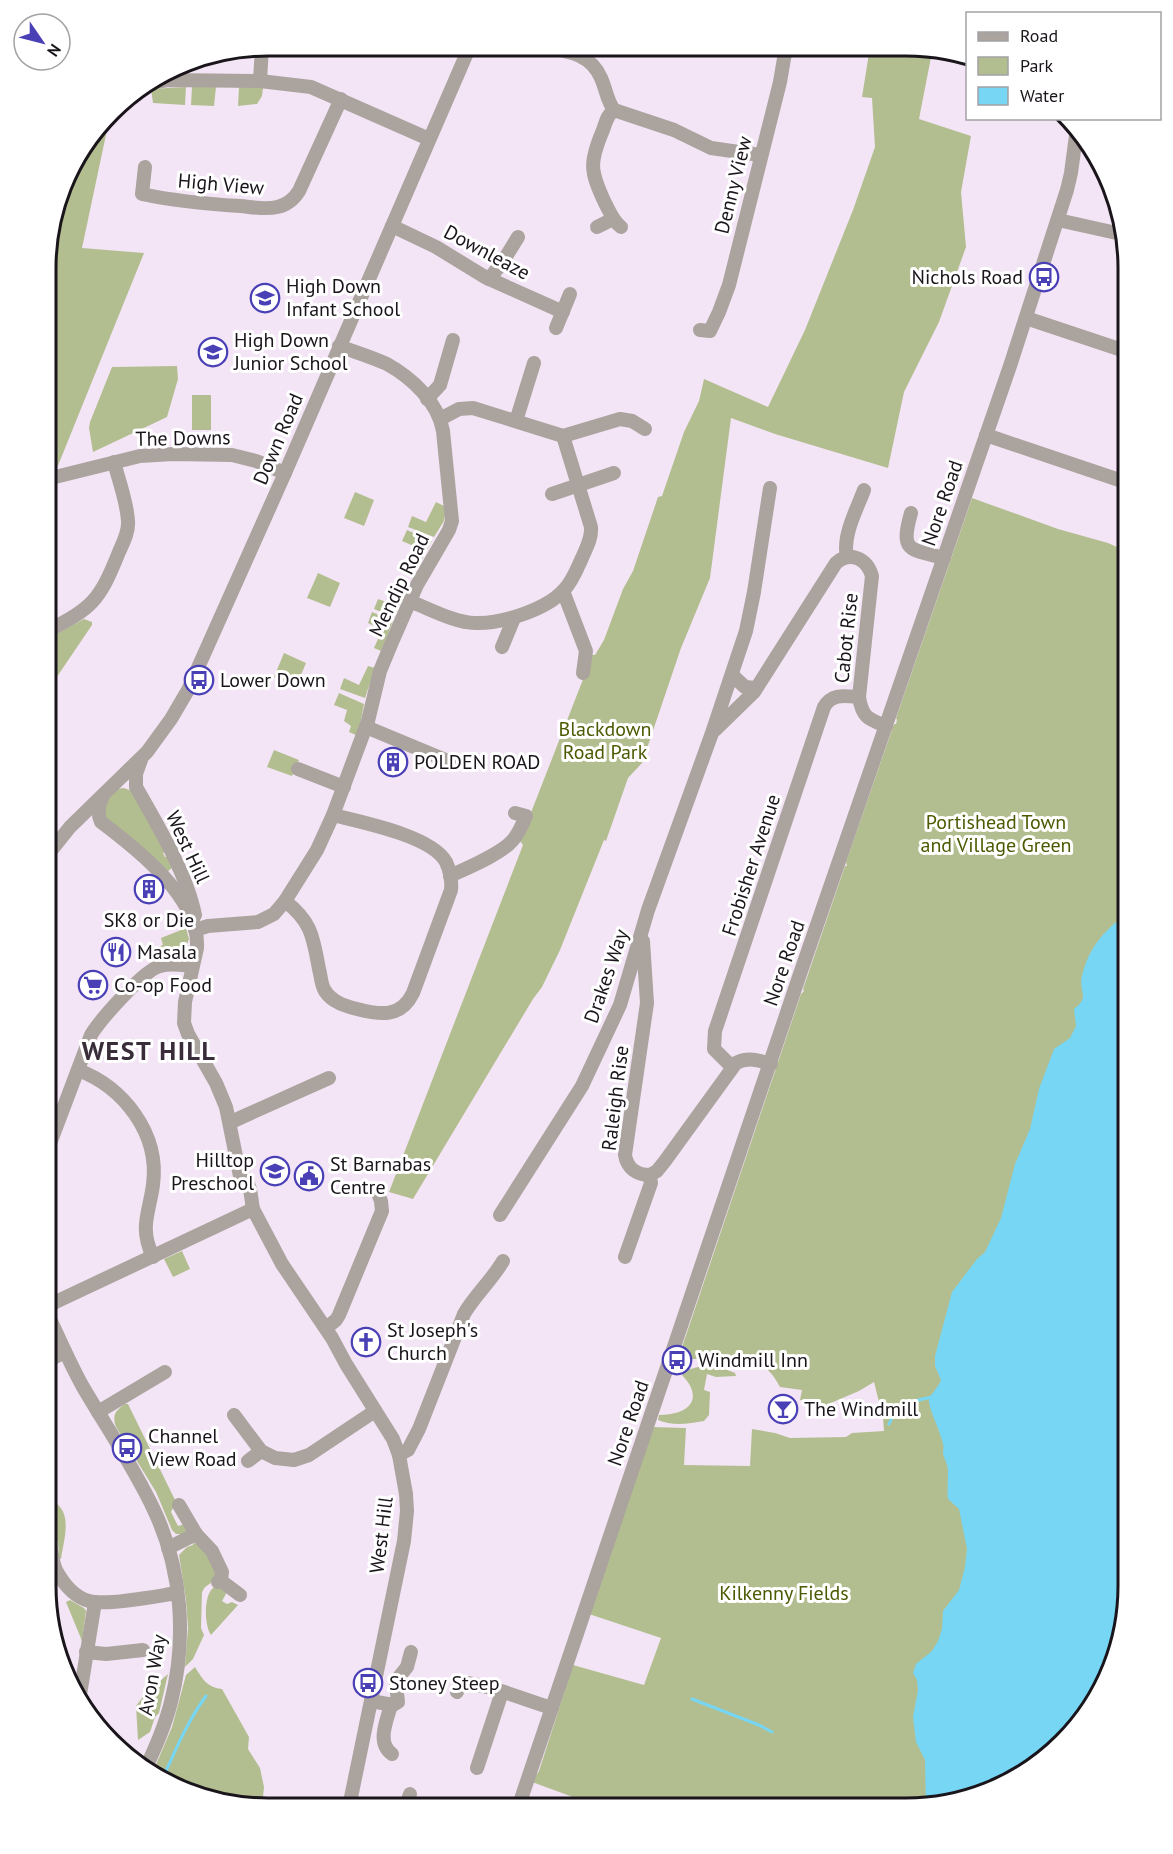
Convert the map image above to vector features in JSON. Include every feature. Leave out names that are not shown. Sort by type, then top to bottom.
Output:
[{"type":"street","points":[[260,81],[261,56]]},
{"type":"street","name":"Down Road","points":[[56,844],[70,826],[142,757],[171,719],[194,677],[466,56]]},
{"type":"street","points":[[586,56],[597,69],[614,110],[674,130],[711,148],[760,155]]},
{"type":"street","name":"Denny View","points":[[708,331],[719,312],[729,285],[780,82],[784,56]]},
{"type":"street","points":[[176,76],[260,81],[314,88],[429,139]]},
{"type":"street","name":"High View","points":[[145,167],[141,199],[268,208],[285,204],[294,198],[303,184],[341,99]]},
{"type":"street","points":[[597,227],[617,223],[596,184],[592,167],[596,146],[609,115],[614,110]]},
{"type":"street","name":"Nore Road","points":[[521,1798],[1026,318],[1058,220],[1071,173],[1075,141]]},
{"type":"street","points":[[1058,220],[1114,233]]},
{"type":"street","name":"Downleaze","points":[[392,226],[432,244],[489,279],[563,312]]},
{"type":"street","points":[[489,279],[510,242]]},
{"type":"street","points":[[556,328],[570,294]]},
{"type":"street","points":[[1026,318],[1118,349]]},
{"type":"street","points":[[428,399],[440,385],[453,340]]},
{"type":"street","name":"Mendip Road","points":[[195,928],[261,921],[274,914],[285,901],[320,845],[366,727],[380,671],[409,601],[453,517],[443,431],[440,419],[428,399],[415,384],[390,366],[339,346]]},
{"type":"street","points":[[516,421],[534,363]]},
{"type":"street","points":[[440,419],[453,411],[468,407],[563,436],[620,419],[632,421],[645,429]]},
{"type":"street","points":[[986,435],[1118,480]]},
{"type":"street","points":[[409,601],[470,623],[491,623],[514,618],[549,601],[563,591],[591,535],[591,527],[563,436]]},
{"type":"street","name":"The Downs","points":[[56,476],[146,455],[232,455],[256,461],[285,473]]},
{"type":"street","points":[[56,626],[93,602],[107,583],[125,539],[128,519],[114,462]]},
{"type":"street","points":[[553,495],[614,473]]},
{"type":"street","name":"Drakes Way","points":[[500,1215],[579,1093],[620,1005],[643,927],[732,675],[752,604],[760,520],[770,488]]},
{"type":"street","points":[[847,557],[847,539],[859,497]]},
{"type":"street","points":[[911,513],[905,534],[909,546],[944,558]]},
{"type":"street","name":"Cabot Rise","points":[[756,688],[836,563],[847,557],[855,557],[870,568],[872,576],[859,697],[861,709],[865,716],[886,726]]},
{"type":"street","points":[[563,591],[586,651],[583,673]]},
{"type":"street","points":[[502,647],[514,618]]},
{"type":"street","points":[[732,675],[745,687],[756,688]]},
{"type":"street","name":"Drakes Way","points":[[712,733],[748,699],[756,688]]},
{"type":"street","name":"Frobisher Avenue","points":[[732,1067],[715,1050],[715,1031],[824,707],[836,696],[859,697]]},
{"type":"street","points":[[366,727],[455,764]]},
{"type":"street","points":[[101,822],[98,808],[105,794],[122,785],[136,787],[137,769],[142,757]]},
{"type":"street","points":[[298,769],[344,787]]},
{"type":"street","name":"West Hill","points":[[136,787],[181,875],[192,903],[197,948],[185,1002],[184,1023],[223,1098],[231,1122],[242,1184],[282,1264],[326,1328],[393,1439],[399,1455],[406,1494],[406,1524],[351,1798]]},
{"type":"street","points":[[450,876],[511,843],[526,816],[515,813]]},
{"type":"street","points":[[285,901],[305,920],[314,944],[322,985],[328,994],[342,1005],[374,1014],[387,1013],[404,1005],[412,995],[451,892],[450,876],[444,859],[420,842],[404,835],[333,814]]},
{"type":"street","points":[[70,826],[82,819],[101,822]]},
{"type":"street","name":"West Hill","points":[[101,822],[145,856],[168,882],[189,914],[195,928]]},
{"type":"street","points":[[168,882],[181,875]]},
{"type":"street","name":"Raleigh Rise","points":[[643,927],[647,999],[625,1155],[631,1169],[642,1175],[650,1175]]},
{"type":"street","points":[[56,1128],[91,1035],[99,1024],[153,968],[162,965],[192,966]]},
{"type":"street","points":[[620,1005],[646,1011]]},
{"type":"street","points":[[625,1257],[651,1183],[650,1175],[657,1171],[665,1161],[732,1067],[746,1059],[771,1064]]},
{"type":"street","points":[[78,1070],[102,1080],[121,1096],[134,1112],[145,1133],[154,1173],[145,1233],[146,1242],[153,1257]]},
{"type":"street","points":[[231,1122],[330,1078]]},
{"type":"street","points":[[326,1328],[339,1315],[382,1211],[377,1191]]},
{"type":"street","points":[[56,1303],[153,1257],[252,1203]]},
{"type":"street","points":[[399,1455],[408,1450],[419,1429],[463,1317],[495,1265]]},
{"type":"street","name":"Avon Way","points":[[56,1331],[82,1386],[146,1493],[168,1548],[177,1593],[180,1628],[176,1676],[164,1725],[148,1762]]},
{"type":"street","points":[[56,1357],[66,1352]]},
{"type":"street","points":[[98,1412],[149,1388],[165,1372]]},
{"type":"street","points":[[234,1415],[261,1451],[279,1459],[294,1460],[304,1457],[375,1411]]},
{"type":"street","points":[[248,1461],[261,1451]]},
{"type":"street","points":[[179,1505],[196,1534],[212,1551],[222,1572],[219,1581],[234,1595]]},
{"type":"street","points":[[168,1548],[196,1534]]},
{"type":"street","points":[[56,1567],[67,1585],[81,1597],[95,1602],[177,1593]]},
{"type":"street","points":[[81,1687],[95,1602]]},
{"type":"street","points":[[86,1652],[135,1654]]},
{"type":"street","points":[[370,1701],[391,1705],[398,1702],[396,1684],[399,1676],[408,1666],[411,1652]]},
{"type":"street","points":[[457,1692],[460,1682],[552,1708]]},
{"type":"street","points":[[477,1768],[502,1692]]},
{"type":"street","points":[[391,1705],[383,1740],[386,1750],[392,1754]]},
{"type":"green space","name":"Blackdown Road Park","points":[[869,56],[931,57],[919,119],[971,136],[961,192],[966,247],[939,322],[904,392],[888,468],[775,434],[731,418],[710,578],[681,648],[642,763],[628,778],[606,841],[604,840],[560,950],[542,987],[413,1199],[389,1192],[523,845],[520,841],[589,664],[590,655],[595,655],[604,640],[623,589],[633,571],[658,497],[662,496],[684,432],[699,401],[704,379],[768,407],[805,330],[853,210],[875,147],[872,98],[862,97]]},
{"type":"green space","points":[[192,86],[216,87],[214,106],[191,105]]},
{"type":"green space","points":[[186,87],[185,105],[153,103],[151,90]]},
{"type":"green space","points":[[239,87],[263,88],[262,96],[257,104],[238,106]]},
{"type":"green space","points":[[107,130],[82,248],[144,253],[57,468],[57,240],[63,213],[77,174],[91,150]]},
{"type":"green space","points":[[177,366],[178,379],[167,417],[93,452],[90,422],[112,367]]},
{"type":"green space","points":[[192,395],[211,395],[211,430],[192,430]]},
{"type":"green space","points":[[355,492],[374,500],[364,526],[344,518]]},
{"type":"green space","points":[[972,498],[1118,548],[1118,1586],[1116,1614],[1110,1641],[1096,1680],[1082,1704],[1045,1746],[1023,1763],[999,1777],[960,1791],[919,1798],[576,1798],[532,1782],[539,1771],[573,1665],[644,1685],[661,1638],[589,1614],[652,1427],[686,1428],[684,1465],[750,1466],[752,1429],[790,1438],[846,1437],[852,1433],[884,1431],[874,1382],[826,1405],[800,1400],[802,1390],[780,1387],[768,1370],[762,1366],[721,1360],[678,1359],[801,994],[804,991],[845,866],[847,866],[846,862],[894,724],[896,724],[896,718]]},
{"type":"green space","points":[[436,502],[446,507],[444,521],[434,537],[408,527],[412,516],[426,522]]},
{"type":"green space","points":[[407,530],[432,541],[416,570],[408,566],[416,547],[402,541]]},
{"type":"green space","points":[[318,573],[340,583],[330,607],[307,598]]},
{"type":"green space","points":[[401,584],[408,587],[394,617],[374,609],[378,599],[392,604]]},
{"type":"green space","points":[[372,612],[393,621],[381,651],[374,648],[382,630],[368,623]]},
{"type":"green space","points":[[84,619],[92,622],[56,678],[56,634]]},
{"type":"green space","points":[[284,653],[306,663],[296,687],[274,677]]},
{"type":"green space","points":[[368,666],[375,668],[365,698],[340,689],[344,678],[359,685]]},
{"type":"green space","points":[[339,693],[364,704],[358,736],[349,732],[351,726],[344,721],[347,710],[334,705]]},
{"type":"green space","points":[[274,750],[299,760],[292,776],[267,767]]},
{"type":"green space","points":[[124,788],[132,791],[167,850],[163,853],[165,857],[168,856],[172,868],[167,872],[107,821],[103,815],[102,808],[109,796],[116,790]]},
{"type":"green space","points":[[186,928],[189,939],[184,952],[157,959],[153,949],[163,945],[161,938]]},
{"type":"green space","points":[[182,1251],[190,1269],[173,1277],[164,1259]]},
{"type":"green space","points":[[698,1367],[725,1369],[735,1373],[736,1376],[716,1377],[707,1374],[704,1390],[710,1392],[709,1415],[704,1421],[680,1424],[658,1420],[659,1415],[678,1412],[686,1409],[690,1404],[693,1398],[692,1391],[682,1375],[687,1370]]},
{"type":"green space","points":[[125,1404],[128,1404],[176,1502],[171,1512],[178,1526],[185,1524],[187,1531],[184,1534],[176,1534],[172,1530],[156,1492],[116,1427],[115,1414]]},
{"type":"green space","points":[[56,1503],[63,1512],[66,1525],[61,1559]]},
{"type":"green space","points":[[193,1543],[200,1545],[213,1563],[217,1579],[205,1587],[202,1592],[201,1628],[204,1635],[193,1659],[185,1667],[188,1628],[179,1555]]},
{"type":"green space","points":[[216,1586],[227,1592],[222,1601],[238,1605],[211,1635],[207,1624],[206,1609],[209,1594]]},
{"type":"green space","points":[[70,1600],[86,1611],[82,1641],[66,1602]]},
{"type":"green space","points":[[195,1667],[206,1682],[222,1689],[249,1737],[248,1749],[260,1768],[264,1787],[263,1798],[240,1797],[213,1791],[174,1777],[155,1766],[172,1727],[186,1675]]},
{"type":"green space","points":[[168,1674],[159,1713],[155,1717],[150,1732],[138,1740],[136,1706],[145,1694]]},
{"type":"water","points":[[1118,922],[1118,1586],[1116,1614],[1110,1641],[1096,1680],[1074,1715],[1045,1746],[1023,1763],[999,1777],[960,1791],[926,1798],[925,1760],[916,1742],[913,1717],[918,1690],[917,1680],[913,1673],[916,1664],[932,1651],[938,1641],[942,1629],[943,1611],[959,1590],[967,1549],[959,1509],[948,1499],[948,1468],[943,1453],[942,1439],[929,1403],[930,1397],[941,1380],[935,1366],[935,1356],[952,1292],[985,1252],[1001,1218],[1015,1164],[1030,1129],[1039,1089],[1054,1049],[1070,1038],[1076,1026],[1074,1009],[1082,1001],[1081,981],[1088,957]]},
{"type":"waterway","points":[[889,1424],[906,1404],[932,1397]]},
{"type":"waterway","points":[[166,1772],[187,1726],[206,1696]]},
{"type":"waterway","points":[[692,1699],[772,1732]]},
{"type":"place","name":"Nichols Road","points":[[1044,277]]},
{"type":"place","name":"High Down Infant School","points":[[265,298]]},
{"type":"place","name":"High Down Junior School","points":[[213,352]]},
{"type":"place","name":"Lower Down","points":[[199,680]]},
{"type":"place","name":"POLDEN ROAD","points":[[393,762]]},
{"type":"place","name":"SK8 or Die","points":[[149,889]]},
{"type":"place","name":"Masala","points":[[116,952]]},
{"type":"place","name":"Co-op Food","points":[[93,985]]},
{"type":"place","name":"Hilltop Preschool","points":[[275,1171]]},
{"type":"place","name":"St Barnabas Centre","points":[[309,1176]]},
{"type":"place","name":"St Joseph's Church","points":[[366,1342]]},
{"type":"place","name":"Windmill Inn","points":[[677,1360]]},
{"type":"place","name":"The Windmill","points":[[783,1409]]},
{"type":"place","name":"Channel View Road","points":[[127,1448]]},
{"type":"place","name":"Stoney Steep","points":[[368,1683]]},
{"type":"district","name":"WEST HILL","points":[[149,1051]]},
{"type":"park label","name":"Portishead Town and Village Green","points":[[996,834]]},
{"type":"park label","name":"Kilkenny Fields","points":[[784,1593]]}]
